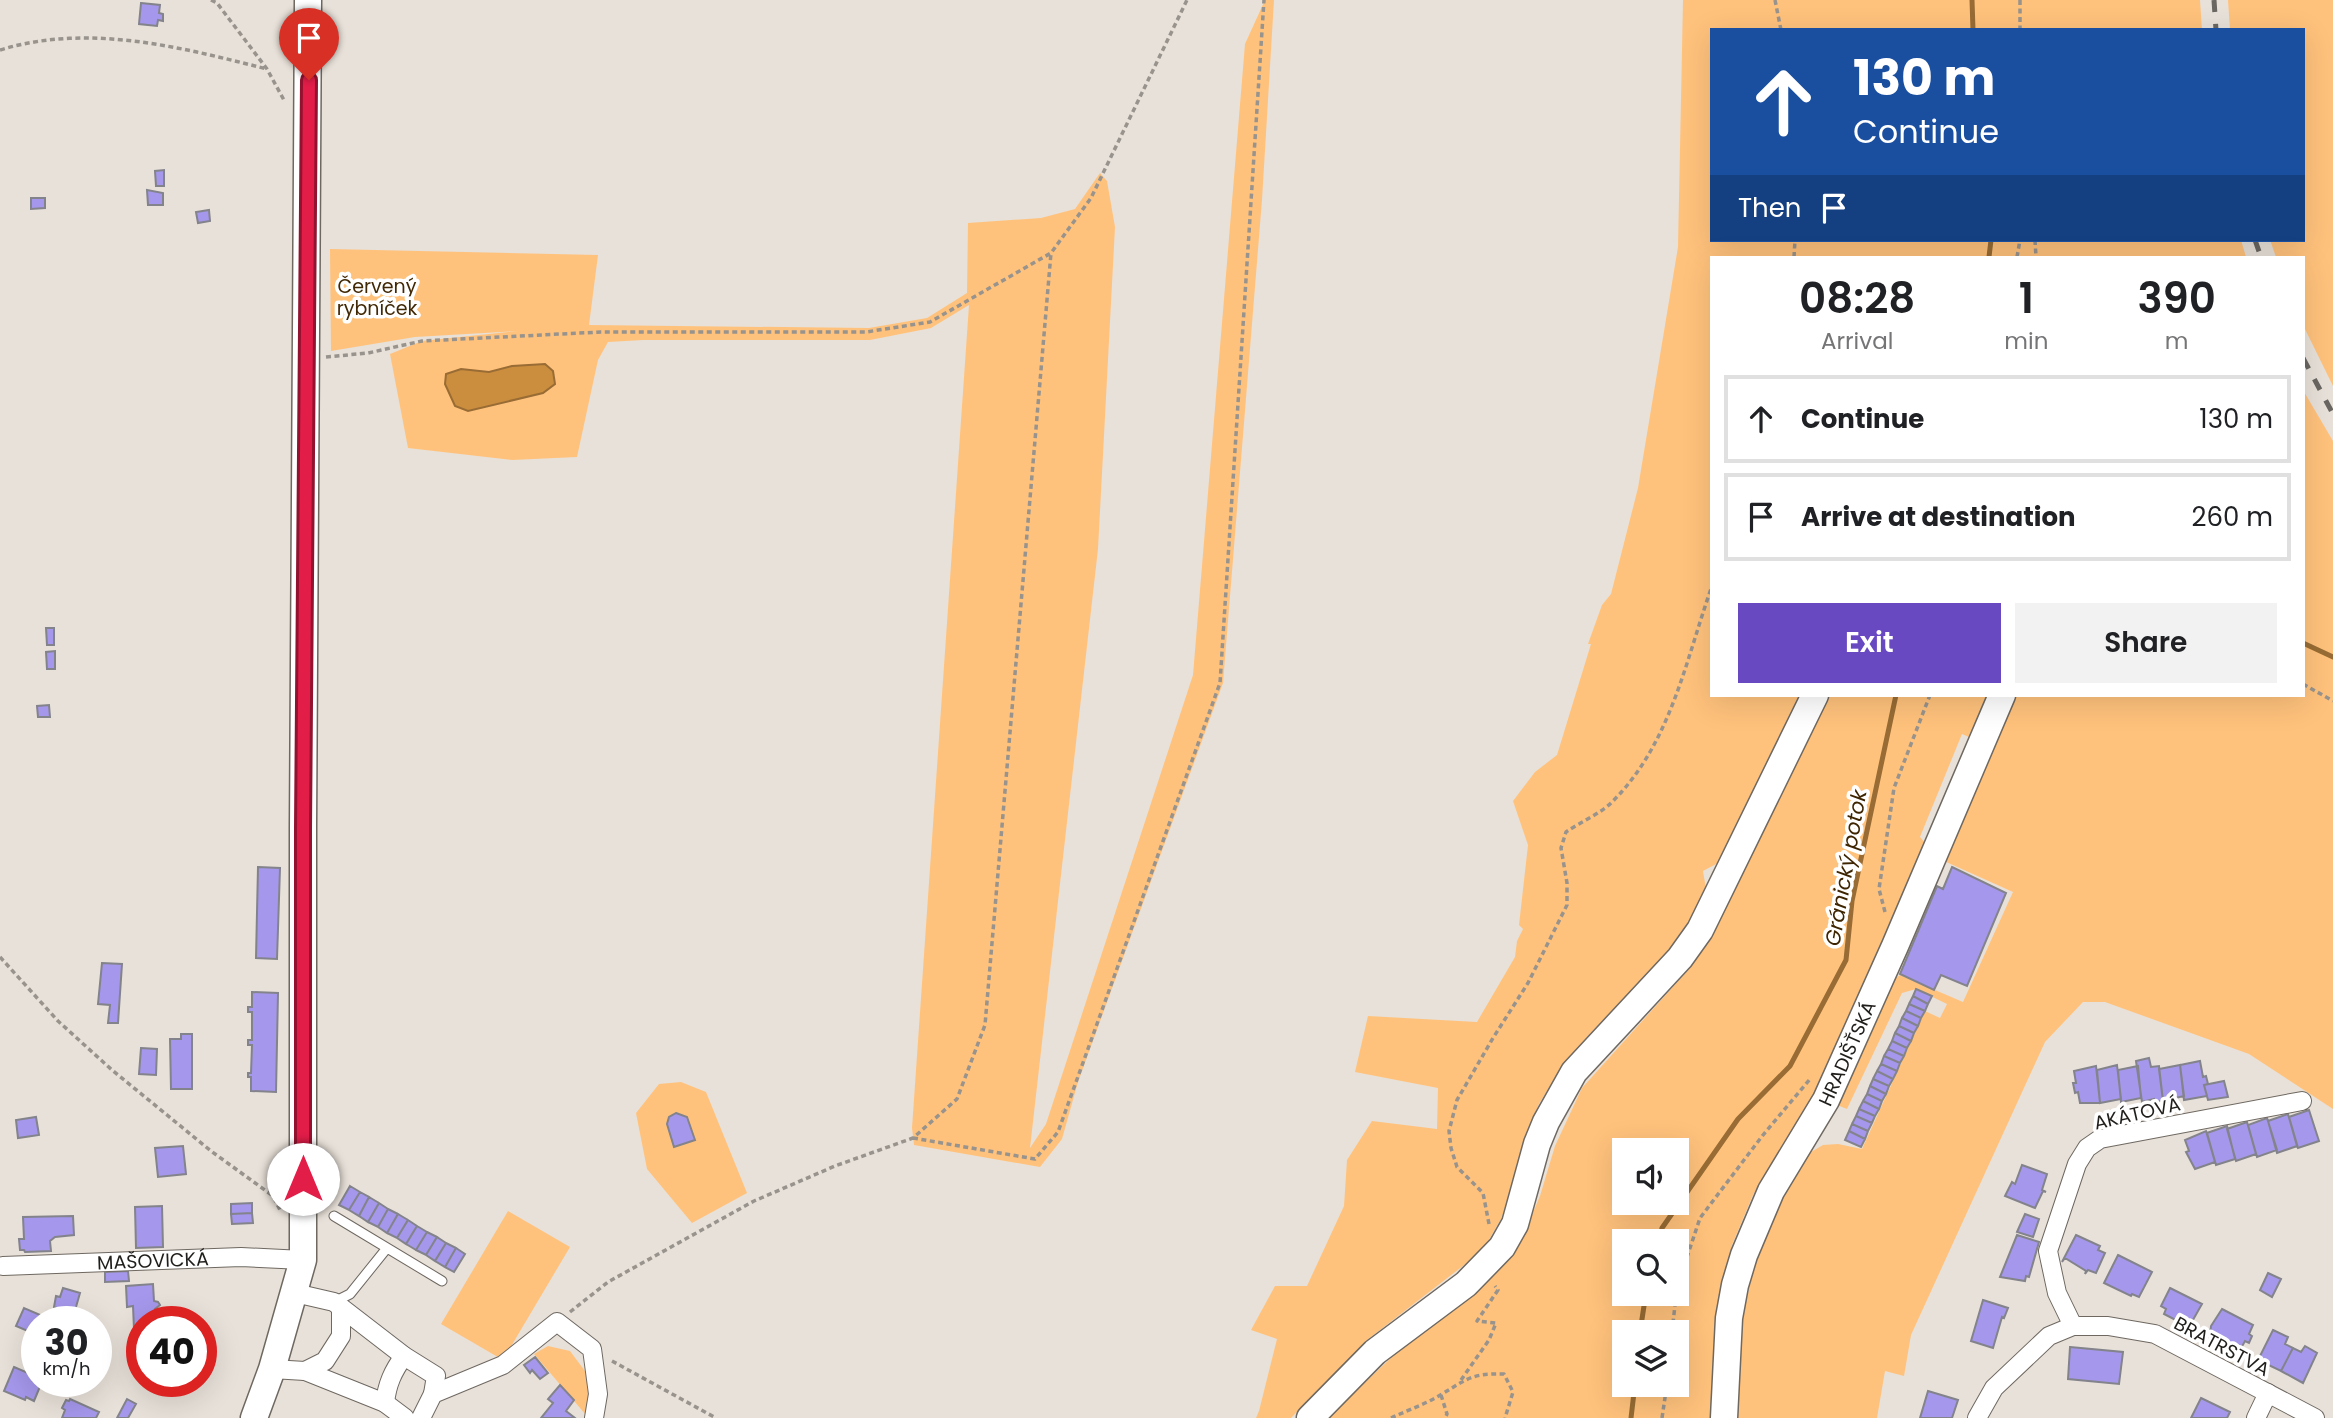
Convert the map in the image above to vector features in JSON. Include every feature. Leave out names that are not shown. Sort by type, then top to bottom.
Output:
[{"type":"street","points":[[254,1418],[272,1369],[303,1260],[308,0]]},
{"type":"street","points":[[1310,1418],[1376,1352],[1482,1270],[1502,1247],[1515,1224],[1536,1144],[1562,1092],[1574,1072],[1680,957],[1700,930],[1814,697]]},
{"type":"street","name":"HRADIŠŤSKÁ","points":[[1724,1418],[1729,1318],[1744,1255],[1771,1191],[1826,1100],[2001,697]]},
{"type":"street","name":"AKÁTOVÁ","points":[[2073,1326],[2057,1293],[2048,1251],[2077,1164],[2087,1148],[2101,1139],[2302,1101]]},
{"type":"street","name":"MAŠOVICKÁ","points":[[3,1266],[241,1257],[303,1260]]},
{"type":"street","points":[[295,1293],[337,1305],[404,1356],[436,1376],[433,1394],[421,1418]]},
{"type":"street","points":[[305,1371],[325,1361],[341,1336],[337,1305]]},
{"type":"street","points":[[433,1394],[503,1365],[557,1322],[592,1349],[598,1394],[594,1418]]},
{"type":"street","name":"BRATRSTVA","points":[[1977,1418],[1994,1388],[2003,1379],[2049,1336],[2073,1326],[2108,1326],[2155,1334],[2315,1418]]},
{"type":"street","points":[[385,1403],[387,1385],[404,1356]]},
{"type":"street","points":[[272,1369],[305,1371],[385,1403],[405,1418]]},
{"type":"street","points":[[2256,1418],[2268,1393]]},
{"type":"lane","points":[[334,1216],[442,1281]]},
{"type":"lane","points":[[337,1305],[350,1294],[387,1248]]},
{"type":"path","points":[[0,50],[47,39],[134,41],[199,52],[267,69],[217,3],[211,0]]},
{"type":"path","points":[[306,359],[368,353],[422,341],[601,332],[866,332],[930,322],[1051,253],[1091,198],[1187,0]]},
{"type":"path","points":[[913,1138],[1035,1159],[1058,1132],[1220,682],[1264,0]]},
{"type":"path","points":[[1775,0],[1781,28]]},
{"type":"path","points":[[2020,0],[2020,28]]},
{"type":"path","points":[[557,1322],[608,1282],[754,1201],[835,1166],[913,1138],[957,1099],[985,1025],[1051,253]]},
{"type":"path","points":[[1487,1232],[1489,1220],[1483,1193],[1457,1167],[1451,1148],[1449,1130],[1457,1100],[1528,983],[1567,905],[1567,883],[1561,848],[1566,832],[1609,805],[1630,781],[1663,731],[1710,592]]},
{"type":"path","points":[[2305,685],[2333,701]]},
{"type":"path","points":[[1881,923],[1885,912],[1879,889],[1894,788],[1929,697]]},
{"type":"path","points":[[0,957],[58,1021],[112,1070],[211,1151],[273,1196],[283,1217]]},
{"type":"path","points":[[1673,1320],[1677,1287],[1700,1217],[1816,1072]]},
{"type":"path","points":[[1391,1418],[1441,1395],[1461,1380],[1489,1340],[1496,1323],[1478,1321],[1498,1290],[1482,1270]]},
{"type":"path","points":[[592,1349],[716,1418]]},
{"type":"path","points":[[1461,1380],[1486,1373],[1504,1374],[1513,1392],[1505,1418]]},
{"type":"path","points":[[1441,1395],[1447,1414],[1445,1418]]},
{"type":"path","points":[[1662,1418],[1665,1397]]},
{"type":"green space","name":"Červený rybníček","points":[[1265,0],[1274,0],[1262,200],[1223,683],[1078,1082],[1062,1139],[1040,1167],[914,1145],[912,1128],[969,305],[931,328],[870,340],[608,342],[598,360],[577,457],[512,460],[408,448],[390,354],[422,341],[517,331],[415,337],[331,351],[330,249],[598,255],[589,325],[869,328],[927,318],[967,293],[968,223],[1041,218],[1075,209],[1100,173],[1107,181],[1115,227],[1098,549],[1030,1148],[1046,1124],[1193,675],[1245,44]]},
{"type":"green space","points":[[1683,0],[2200,0],[2202,28],[1710,28],[1710,242],[2242,242],[2246,256],[1710,256],[1710,697],[1799,697],[1718,863],[1703,871],[1706,889],[1691,918],[1669,950],[1587,1037],[1560,1070],[1539,1104],[1528,1130],[1501,1219],[1486,1245],[1367,1340],[1291,1418],[1256,1418],[1277,1339],[1251,1330],[1275,1286],[1307,1286],[1344,1206],[1347,1160],[1372,1121],[1437,1129],[1438,1088],[1355,1072],[1368,1016],[1477,1022],[1515,957],[1517,941],[1523,929],[1519,925],[1528,845],[1513,801],[1535,772],[1557,755],[1591,644],[1588,644],[1602,605],[1611,594],[1638,488],[1678,247]]},
{"type":"green space","points":[[2228,0],[2333,0],[2333,386],[2305,329],[2305,256],[2276,256],[2271,242],[2305,242],[2305,28],[2230,28]]},
{"type":"green space","points":[[2305,393],[2333,441],[2333,1109],[2249,1054],[2105,1002],[2083,1002],[2045,1042],[1911,1335],[1904,1376],[1885,1371],[1877,1418],[1735,1418],[1737,1341],[1756,1259],[1782,1197],[1811,1152],[1823,1145],[1838,1144],[1862,1149],[1925,1011],[1940,1018],[1947,1004],[1916,989],[1902,993],[1847,1109],[1832,1103],[1886,985],[1900,975],[1963,1002],[2013,892],[1944,861],[2014,697],[2305,697]]},
{"type":"green space","points":[[1828,697],[1988,697],[1971,738],[1962,734],[1920,837],[1926,844],[1827,1072],[1753,1195],[1732,1245],[1716,1317],[1711,1418],[1328,1418],[1526,1229],[1540,1196],[1555,1146],[1582,1088],[1690,968],[1716,929]]},
{"type":"green space","points":[[681,1082],[706,1092],[747,1193],[692,1223],[647,1169],[636,1113],[659,1084]]},
{"type":"green space","points":[[508,1211],[570,1247],[503,1360],[441,1324]]},
{"type":"green space","points":[[548,1346],[570,1351],[585,1371],[590,1392],[586,1415],[534,1354]]},
{"type":"shaded area","points":[[545,364],[553,371],[555,384],[543,393],[468,411],[455,406],[445,384],[446,374],[461,369],[489,372],[512,366]]},
{"type":"building","points":[[141,3],[160,5],[159,13],[163,14],[163,21],[158,20],[157,26],[139,24]]},
{"type":"building","points":[[164,170],[164,186],[156,186],[155,171]]},
{"type":"building","points":[[147,190],[163,193],[163,205],[148,205]]},
{"type":"building","points":[[31,198],[45,198],[45,208],[31,209]]},
{"type":"building","points":[[209,210],[210,221],[198,223],[196,212]]},
{"type":"building","points":[[46,628],[54,628],[54,645],[47,645]]},
{"type":"building","points":[[55,651],[55,669],[47,669],[46,652]]},
{"type":"building","points":[[49,705],[50,717],[38,717],[37,706]]},
{"type":"building","points":[[258,867],[280,868],[277,959],[256,958]]},
{"type":"building","points":[[1952,867],[2006,893],[1967,986],[1941,975],[1934,990],[1900,974],[1937,886],[1943,889]]},
{"type":"building","points":[[102,963],[122,964],[118,1023],[108,1023],[110,1005],[98,1004]]},
{"type":"building","points":[[1916,989],[1932,996],[1928,1004],[1913,996]]},
{"type":"building","points":[[252,992],[278,993],[276,1092],[251,1091],[251,1077],[248,1077],[248,1073],[251,1073],[252,1045],[248,1045],[248,1040],[252,1040],[252,1012],[248,1012],[248,1007],[252,1007]]},
{"type":"building","points":[[1913,996],[1928,1004],[1925,1011],[1909,1004]]},
{"type":"building","points":[[1909,1004],[1925,1011],[1921,1018],[1906,1011]]},
{"type":"building","points":[[1906,1011],[1921,1018],[1918,1026],[1902,1018]]},
{"type":"building","points":[[1902,1018],[1918,1026],[1914,1033],[1899,1026]]},
{"type":"building","points":[[1899,1026],[1914,1033],[1911,1041],[1895,1033]]},
{"type":"building","points":[[1895,1033],[1911,1041],[1907,1048],[1892,1041]]},
{"type":"building","points":[[181,1034],[192,1034],[192,1089],[171,1089],[170,1039],[181,1039]]},
{"type":"building","points":[[1892,1041],[1907,1048],[1904,1056],[1888,1049]]},
{"type":"building","points":[[141,1048],[157,1049],[156,1075],[139,1074]]},
{"type":"building","points":[[1888,1049],[1904,1056],[1900,1063],[1884,1056]]},
{"type":"building","points":[[1884,1056],[1900,1063],[1897,1071],[1881,1064]]},
{"type":"building","points":[[2149,1058],[2151,1067],[2159,1066],[2163,1101],[2155,1102],[2154,1099],[2142,1102],[2136,1061]]},
{"type":"building","points":[[2200,1061],[2203,1077],[2206,1076],[2208,1084],[2204,1085],[2207,1096],[2184,1100],[2180,1065]]},
{"type":"building","points":[[1881,1064],[1897,1071],[1893,1079],[1877,1071]]},
{"type":"building","points":[[2117,1065],[2121,1099],[2100,1103],[2097,1070]]},
{"type":"building","points":[[2180,1065],[2184,1096],[2163,1101],[2159,1069]]},
{"type":"building","points":[[2096,1066],[2100,1103],[2080,1103],[2073,1083],[2076,1083],[2074,1071]]},
{"type":"building","points":[[2138,1066],[2141,1098],[2121,1102],[2118,1070]]},
{"type":"building","points":[[1877,1071],[1893,1079],[1889,1086],[1873,1079]]},
{"type":"building","points":[[1873,1079],[1889,1086],[1886,1094],[1870,1086]]},
{"type":"building","points":[[2224,1081],[2228,1097],[2208,1100],[2204,1085]]},
{"type":"building","points":[[1870,1086],[1886,1094],[1882,1101],[1867,1094]]},
{"type":"building","points":[[1867,1094],[1882,1101],[1879,1109],[1863,1101]]},
{"type":"building","points":[[1863,1101],[1879,1109],[1875,1116],[1859,1109]]},
{"type":"building","points":[[1859,1109],[1875,1116],[1872,1123],[1856,1116]]},
{"type":"building","points":[[2309,1110],[2319,1141],[2298,1148],[2289,1117]]},
{"type":"building","points":[[676,1113],[687,1117],[695,1140],[674,1147],[667,1124],[669,1117]]},
{"type":"building","points":[[2288,1114],[2297,1146],[2277,1153],[2268,1121]]},
{"type":"building","points":[[1856,1116],[1872,1123],[1868,1131],[1852,1124]]},
{"type":"building","points":[[36,1117],[39,1135],[18,1138],[16,1120]]},
{"type":"building","points":[[2267,1118],[2277,1150],[2257,1157],[2248,1125]]},
{"type":"building","points":[[2247,1122],[2256,1154],[2236,1161],[2227,1129]]},
{"type":"building","points":[[1852,1124],[1868,1131],[1865,1139],[1849,1131]]},
{"type":"building","points":[[2227,1126],[2235,1159],[2216,1165],[2207,1133]]},
{"type":"building","points":[[1849,1131],[1865,1139],[1861,1147],[1845,1140]]},
{"type":"building","points":[[2206,1131],[2215,1162],[2195,1169],[2186,1152],[2189,1151],[2185,1140]]},
{"type":"building","points":[[183,1146],[186,1174],[158,1177],[155,1148]]},
{"type":"building","points":[[2022,1165],[2047,1174],[2042,1190],[2046,1192],[2043,1191],[2035,1208],[2005,1196],[2012,1182],[2015,1184]]},
{"type":"building","points":[[350,1186],[360,1192],[349,1210],[339,1205]]},
{"type":"building","points":[[360,1192],[369,1197],[359,1216],[349,1210]]},
{"type":"building","points":[[369,1197],[379,1203],[368,1222],[359,1216]]},
{"type":"building","points":[[252,1203],[252,1213],[231,1214],[231,1204]]},
{"type":"building","points":[[379,1203],[388,1209],[378,1227],[368,1222]]},
{"type":"building","points":[[162,1206],[163,1247],[136,1248],[135,1207]]},
{"type":"building","points":[[388,1209],[398,1214],[387,1233],[378,1227]]},
{"type":"building","points":[[252,1213],[253,1223],[232,1224],[231,1214]]},
{"type":"building","points":[[398,1214],[408,1220],[397,1238],[387,1233]]},
{"type":"building","points":[[2025,1214],[2039,1219],[2033,1237],[2017,1232]]},
{"type":"building","points":[[73,1216],[74,1235],[55,1237],[50,1241],[51,1251],[20,1250],[19,1239],[24,1239],[23,1217]]},
{"type":"building","points":[[408,1220],[417,1226],[406,1244],[397,1238]]},
{"type":"building","points":[[417,1226],[427,1232],[416,1250],[406,1244]]},
{"type":"building","points":[[427,1232],[437,1237],[426,1255],[416,1250]]},
{"type":"building","points":[[2017,1235],[2039,1242],[2029,1277],[2026,1276],[2025,1281],[2000,1277]]},
{"type":"building","points":[[2076,1235],[2100,1246],[2098,1250],[2105,1253],[2096,1273],[2088,1270],[2085,1274],[2086,1271],[2065,1258],[2062,1262]]},
{"type":"building","points":[[437,1237],[446,1243],[435,1261],[426,1255]]},
{"type":"building","points":[[446,1243],[456,1248],[445,1267],[435,1261]]},
{"type":"building","points":[[456,1248],[465,1254],[454,1272],[445,1267]]},
{"type":"building","points":[[2118,1255],[2152,1272],[2139,1297],[2104,1283]]},
{"type":"building","points":[[128,1271],[129,1281],[105,1282],[105,1272]]},
{"type":"building","points":[[2268,1273],[2281,1279],[2272,1297],[2260,1290]]},
{"type":"building","points":[[153,1284],[154,1301],[160,1305],[127,1306],[126,1286]]},
{"type":"building","points":[[63,1288],[80,1293],[76,1306],[54,1306],[56,1296],[60,1297]]},
{"type":"building","points":[[2170,1288],[2202,1304],[2189,1327],[2164,1314],[2166,1309],[2161,1306]]},
{"type":"building","points":[[1983,1300],[2008,1308],[2004,1318],[2002,1317],[1993,1348],[1971,1341]]},
{"type":"building","points":[[2222,1309],[2253,1325],[2249,1343],[2245,1341],[2240,1350],[2210,1335],[2211,1326]]},
{"type":"building","points":[[21,1315],[21,1328],[16,1326]]},
{"type":"building","points":[[2273,1330],[2288,1337],[2285,1344],[2293,1348],[2281,1371],[2258,1360]]},
{"type":"building","points":[[2305,1346],[2317,1353],[2303,1383],[2281,1371],[2293,1348],[2301,1352]]},
{"type":"building","points":[[2070,1347],[2123,1352],[2119,1384],[2068,1379]]},
{"type":"building","points":[[535,1357],[548,1373],[540,1379],[524,1365]]},
{"type":"building","points":[[14,1367],[21,1370],[21,1397],[26,1397],[25,1400],[4,1391]]},
{"type":"building","points":[[560,1385],[574,1400],[566,1411],[575,1418],[541,1418],[553,1403],[548,1399]]},
{"type":"building","points":[[1928,1391],[1958,1400],[1952,1418],[1920,1418]]},
{"type":"building","points":[[2201,1398],[2230,1412],[2227,1418],[2191,1418]]},
{"type":"building","points":[[70,1399],[99,1412],[96,1418],[62,1418],[65,1410],[62,1408],[66,1400]]},
{"type":"building","points":[[127,1399],[136,1404],[128,1418],[117,1418]]},
{"type":"waterway","name":"Gránický potok","points":[[1972,0],[1973,28]]},
{"type":"waterway","name":"Gránický potok","points":[[1989,256],[1991,242]]},
{"type":"waterway","points":[[2305,644],[2333,657]]},
{"type":"waterway","name":"Gránický potok","points":[[1662,1229],[1738,1119],[1790,1066],[1846,960],[1852,901],[1896,697]]},
{"type":"waterway","name":"Gránický potok","points":[[1642,1320],[1644,1306]]},
{"type":"waterway","name":"Gránický potok","points":[[1631,1418],[1633,1397]]},
{"type":"railway","points":[[2214,0],[2216,28]]},
{"type":"railway","points":[[2256,242],[2261,256]]},
{"type":"railway","points":[[2305,362],[2333,414]]},
{"type":"route","points":[[303,1179],[309,80]]}]
